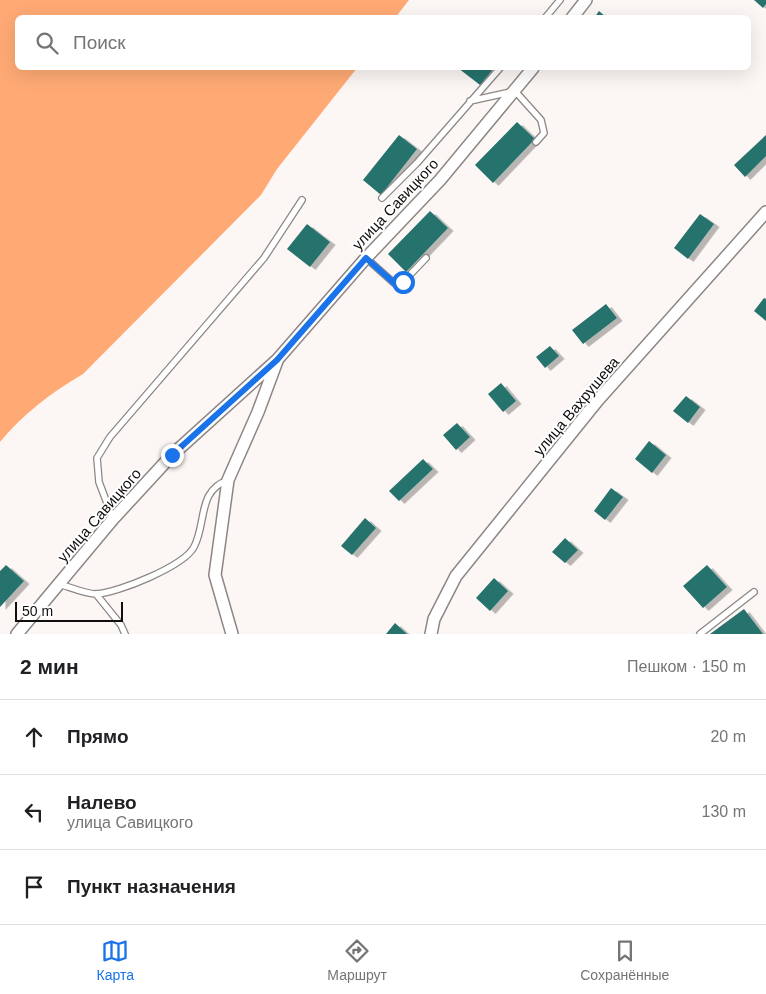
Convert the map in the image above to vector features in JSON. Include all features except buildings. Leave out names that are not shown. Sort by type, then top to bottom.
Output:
[{"type":"street","points":[[574,15],[586,0]]},
{"type":"street","name":"улица Савицкого","points":[[17,634],[113,519],[172,455],[277,360],[366,258],[440,180],[531,70]]},
{"type":"street","name":"улица Вахрушева","points":[[431,634],[434,619],[456,576],[598,400],[766,212]]},
{"type":"street","name":"улица Савицкого","points":[[232,634],[215,575],[228,480],[258,412],[277,360]]},
{"type":"lane","points":[[548,15],[560,0]]},
{"type":"lane","points":[[382,198],[416,163],[498,70]]},
{"type":"lane","points":[[469,101],[515,91],[541,120],[544,133],[536,142]]},
{"type":"lane","points":[[113,519],[99,482],[97,458],[110,438],[264,258],[302,200]]},
{"type":"lane","points":[[366,258],[394,283],[403,282],[426,258]]},
{"type":"lane","points":[[59,584],[96,594],[122,587],[176,565],[194,548],[208,495],[216,484],[228,480]]},
{"type":"lane","points":[[700,634],[754,592]]},
{"type":"lane","points":[[96,594],[121,625],[125,634]]},
{"type":"shaded area","points":[[0,0],[409,0],[397,15],[15,15],[15,70],[355,70],[277,169],[261,195],[83,374],[38,404],[0,442]]},
{"type":"route","points":[[172,455],[277,360],[366,258],[394,283],[403,282]]}]
